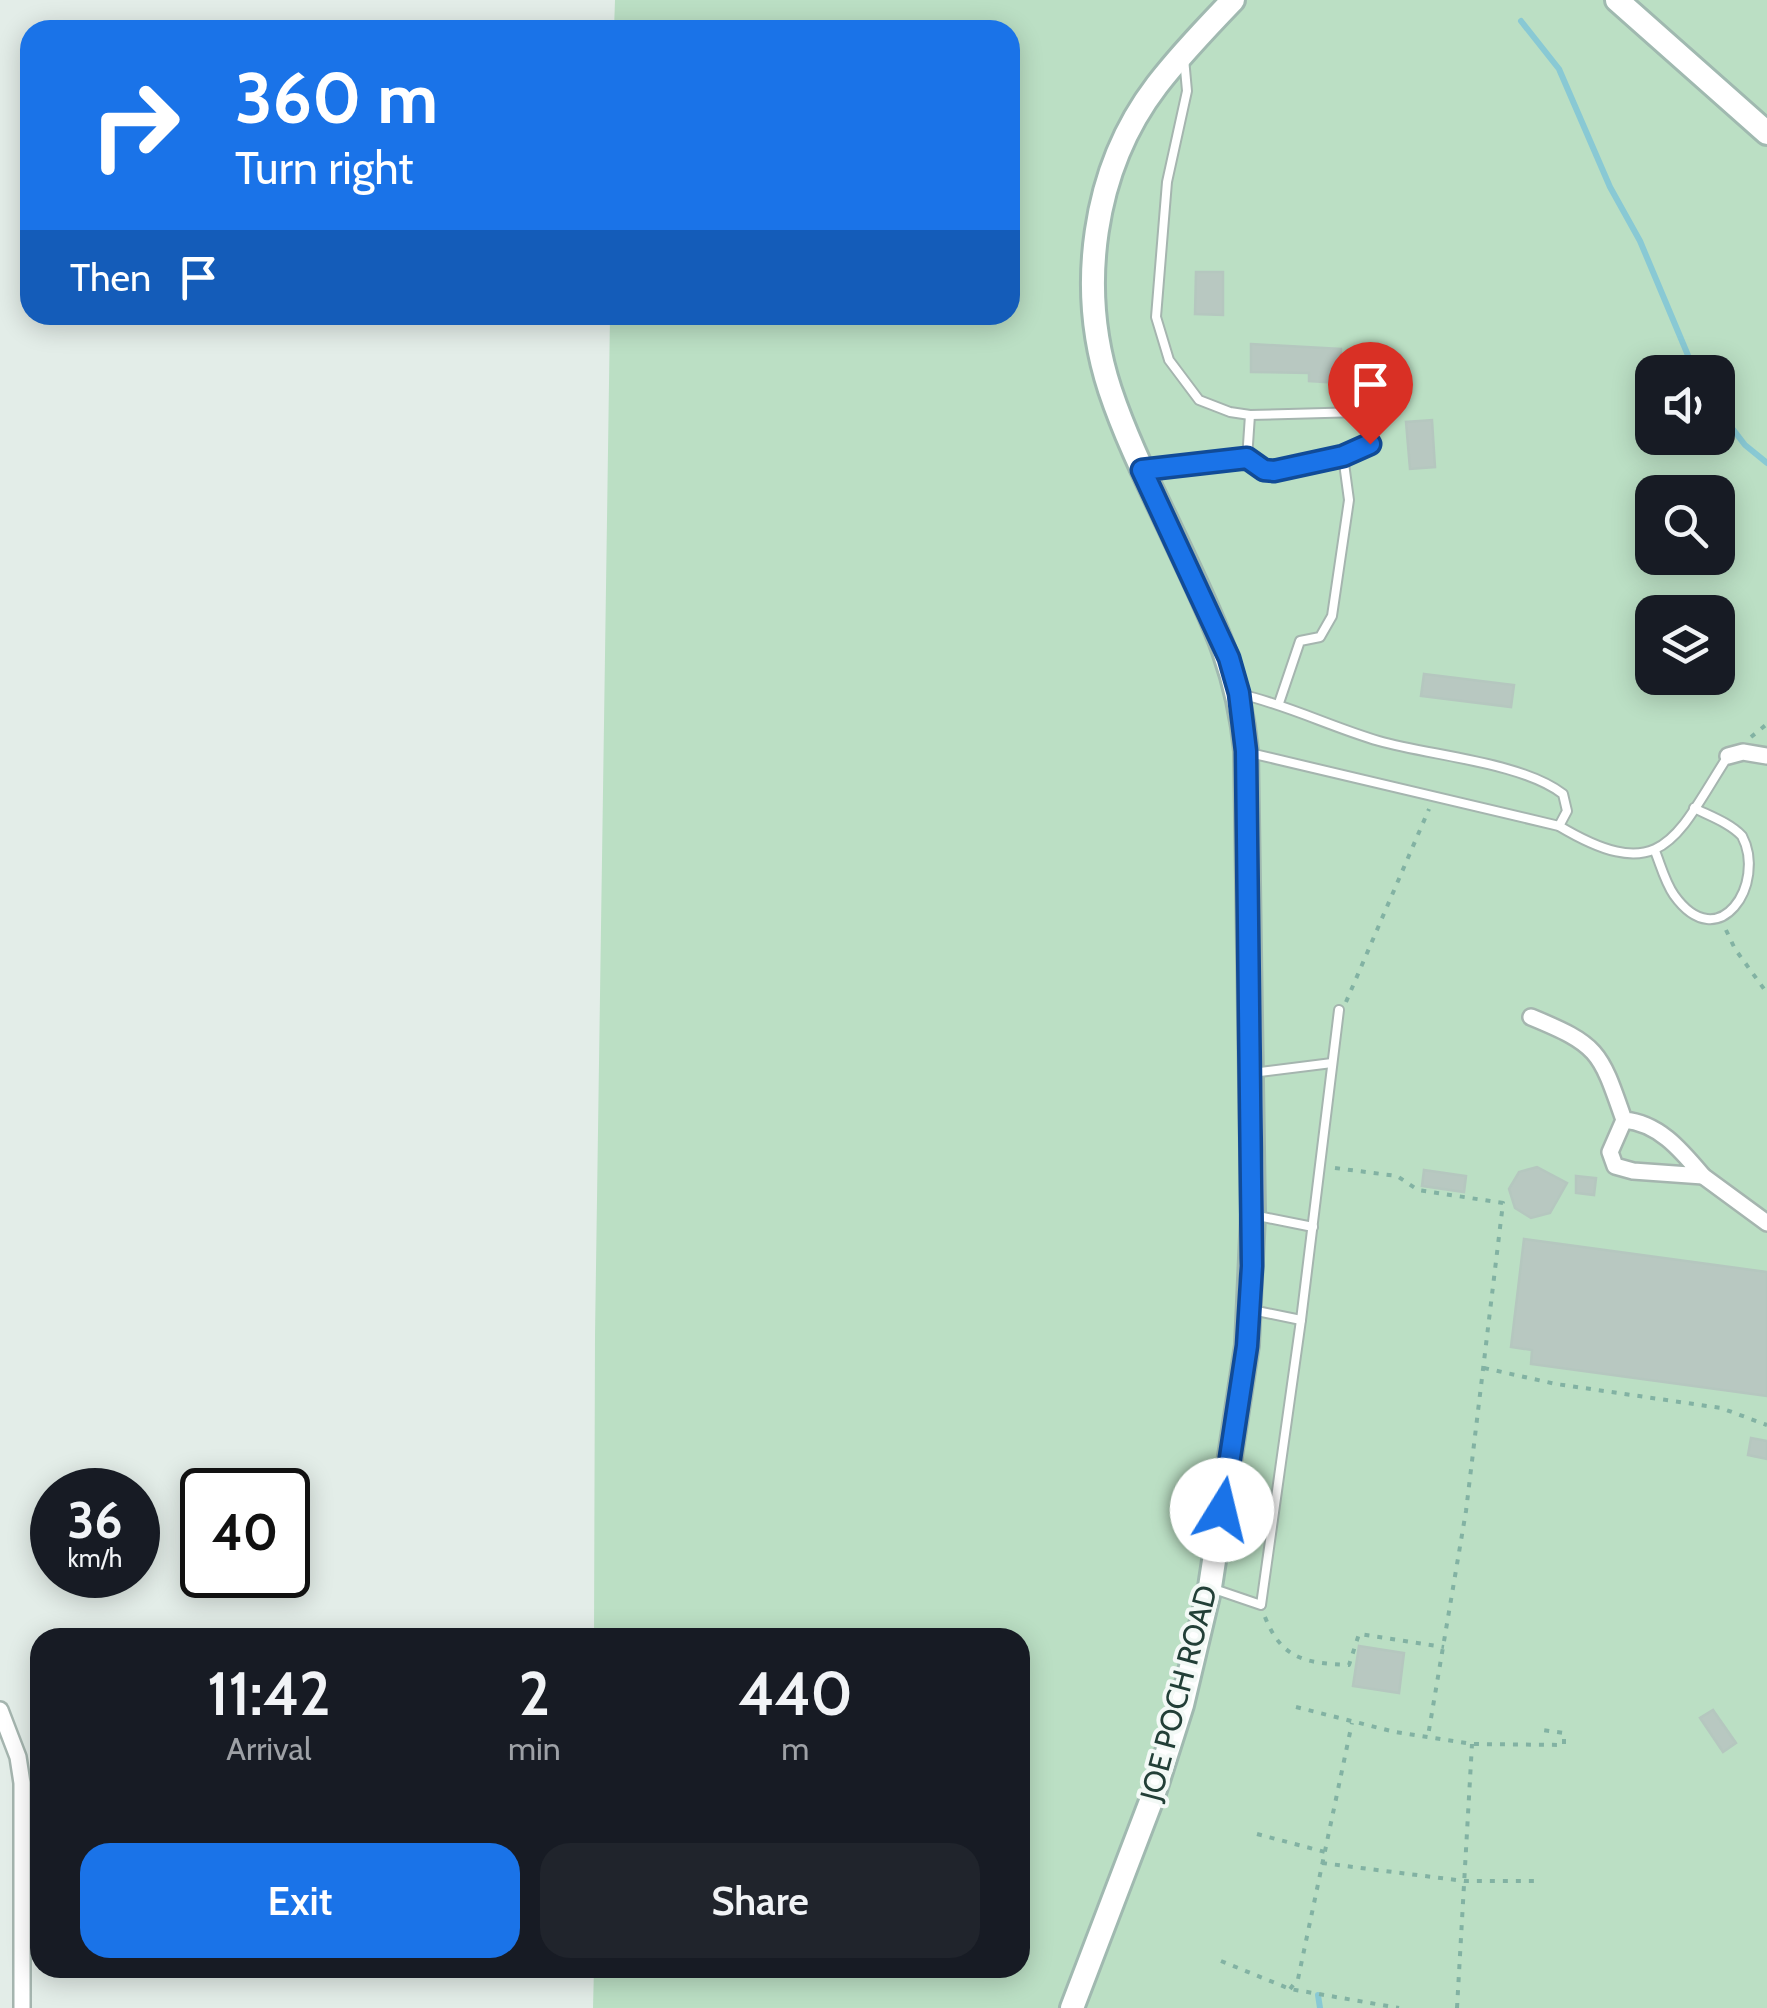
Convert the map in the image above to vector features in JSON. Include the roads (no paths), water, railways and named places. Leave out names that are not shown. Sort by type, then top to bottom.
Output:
[{"type":"street","name":"JOE POCH ROAD","points":[[1072,2008],[1159,1778],[1182,1705],[1210,1587],[1250,1310],[1253,1214],[1246,751],[1239,693],[1229,658],[1142,470],[1109,386],[1098,342],[1092,264],[1100,214],[1118,160],[1155,87],[1234,0]]},
{"type":"street","points":[[1618,0],[1767,133]]},
{"type":"street","points":[[1728,756],[1743,752],[1767,756]]},
{"type":"street","points":[[1530,1017],[1566,1032],[1600,1056],[1624,1120],[1610,1152],[1615,1166],[1704,1176]]},
{"type":"street","points":[[1624,1120],[1655,1128],[1704,1176],[1767,1223]]},
{"type":"street","points":[[0,1710],[18,1757],[22,1783],[22,2008]]},
{"type":"lane","points":[[1142,470],[1247,458],[1264,470],[1274,471],[1343,456],[1370,444],[1371,426],[1366,414],[1250,415],[1199,400],[1170,360],[1157,327],[1167,182],[1188,91],[1183,54]]},
{"type":"lane","points":[[1247,458],[1250,415]]},
{"type":"lane","points":[[1279,703],[1300,641],[1320,637],[1332,616],[1349,500],[1343,456]]},
{"type":"lane","points":[[1239,693],[1279,703],[1378,741],[1542,781],[1564,794],[1567,811],[1560,826]]},
{"type":"lane","points":[[1246,751],[1560,826],[1613,851],[1655,852],[1676,836],[1728,756]]},
{"type":"lane","points":[[1655,852],[1678,900],[1702,918],[1721,919],[1748,901],[1754,885],[1754,859],[1744,837],[1694,808]]},
{"type":"lane","points":[[1210,1587],[1261,1605],[1302,1320],[1340,1010]]},
{"type":"lane","points":[[1248,1073],[1332,1064]]},
{"type":"lane","points":[[1253,1214],[1313,1227]]},
{"type":"lane","points":[[1250,1310],[1302,1320]]},
{"type":"waterway","points":[[1521,21],[1559,69],[1610,187],[1640,241],[1688,355]]},
{"type":"waterway","points":[[1735,432],[1767,463]]},
{"type":"waterway","points":[[1318,1995],[1320,2008]]}]
